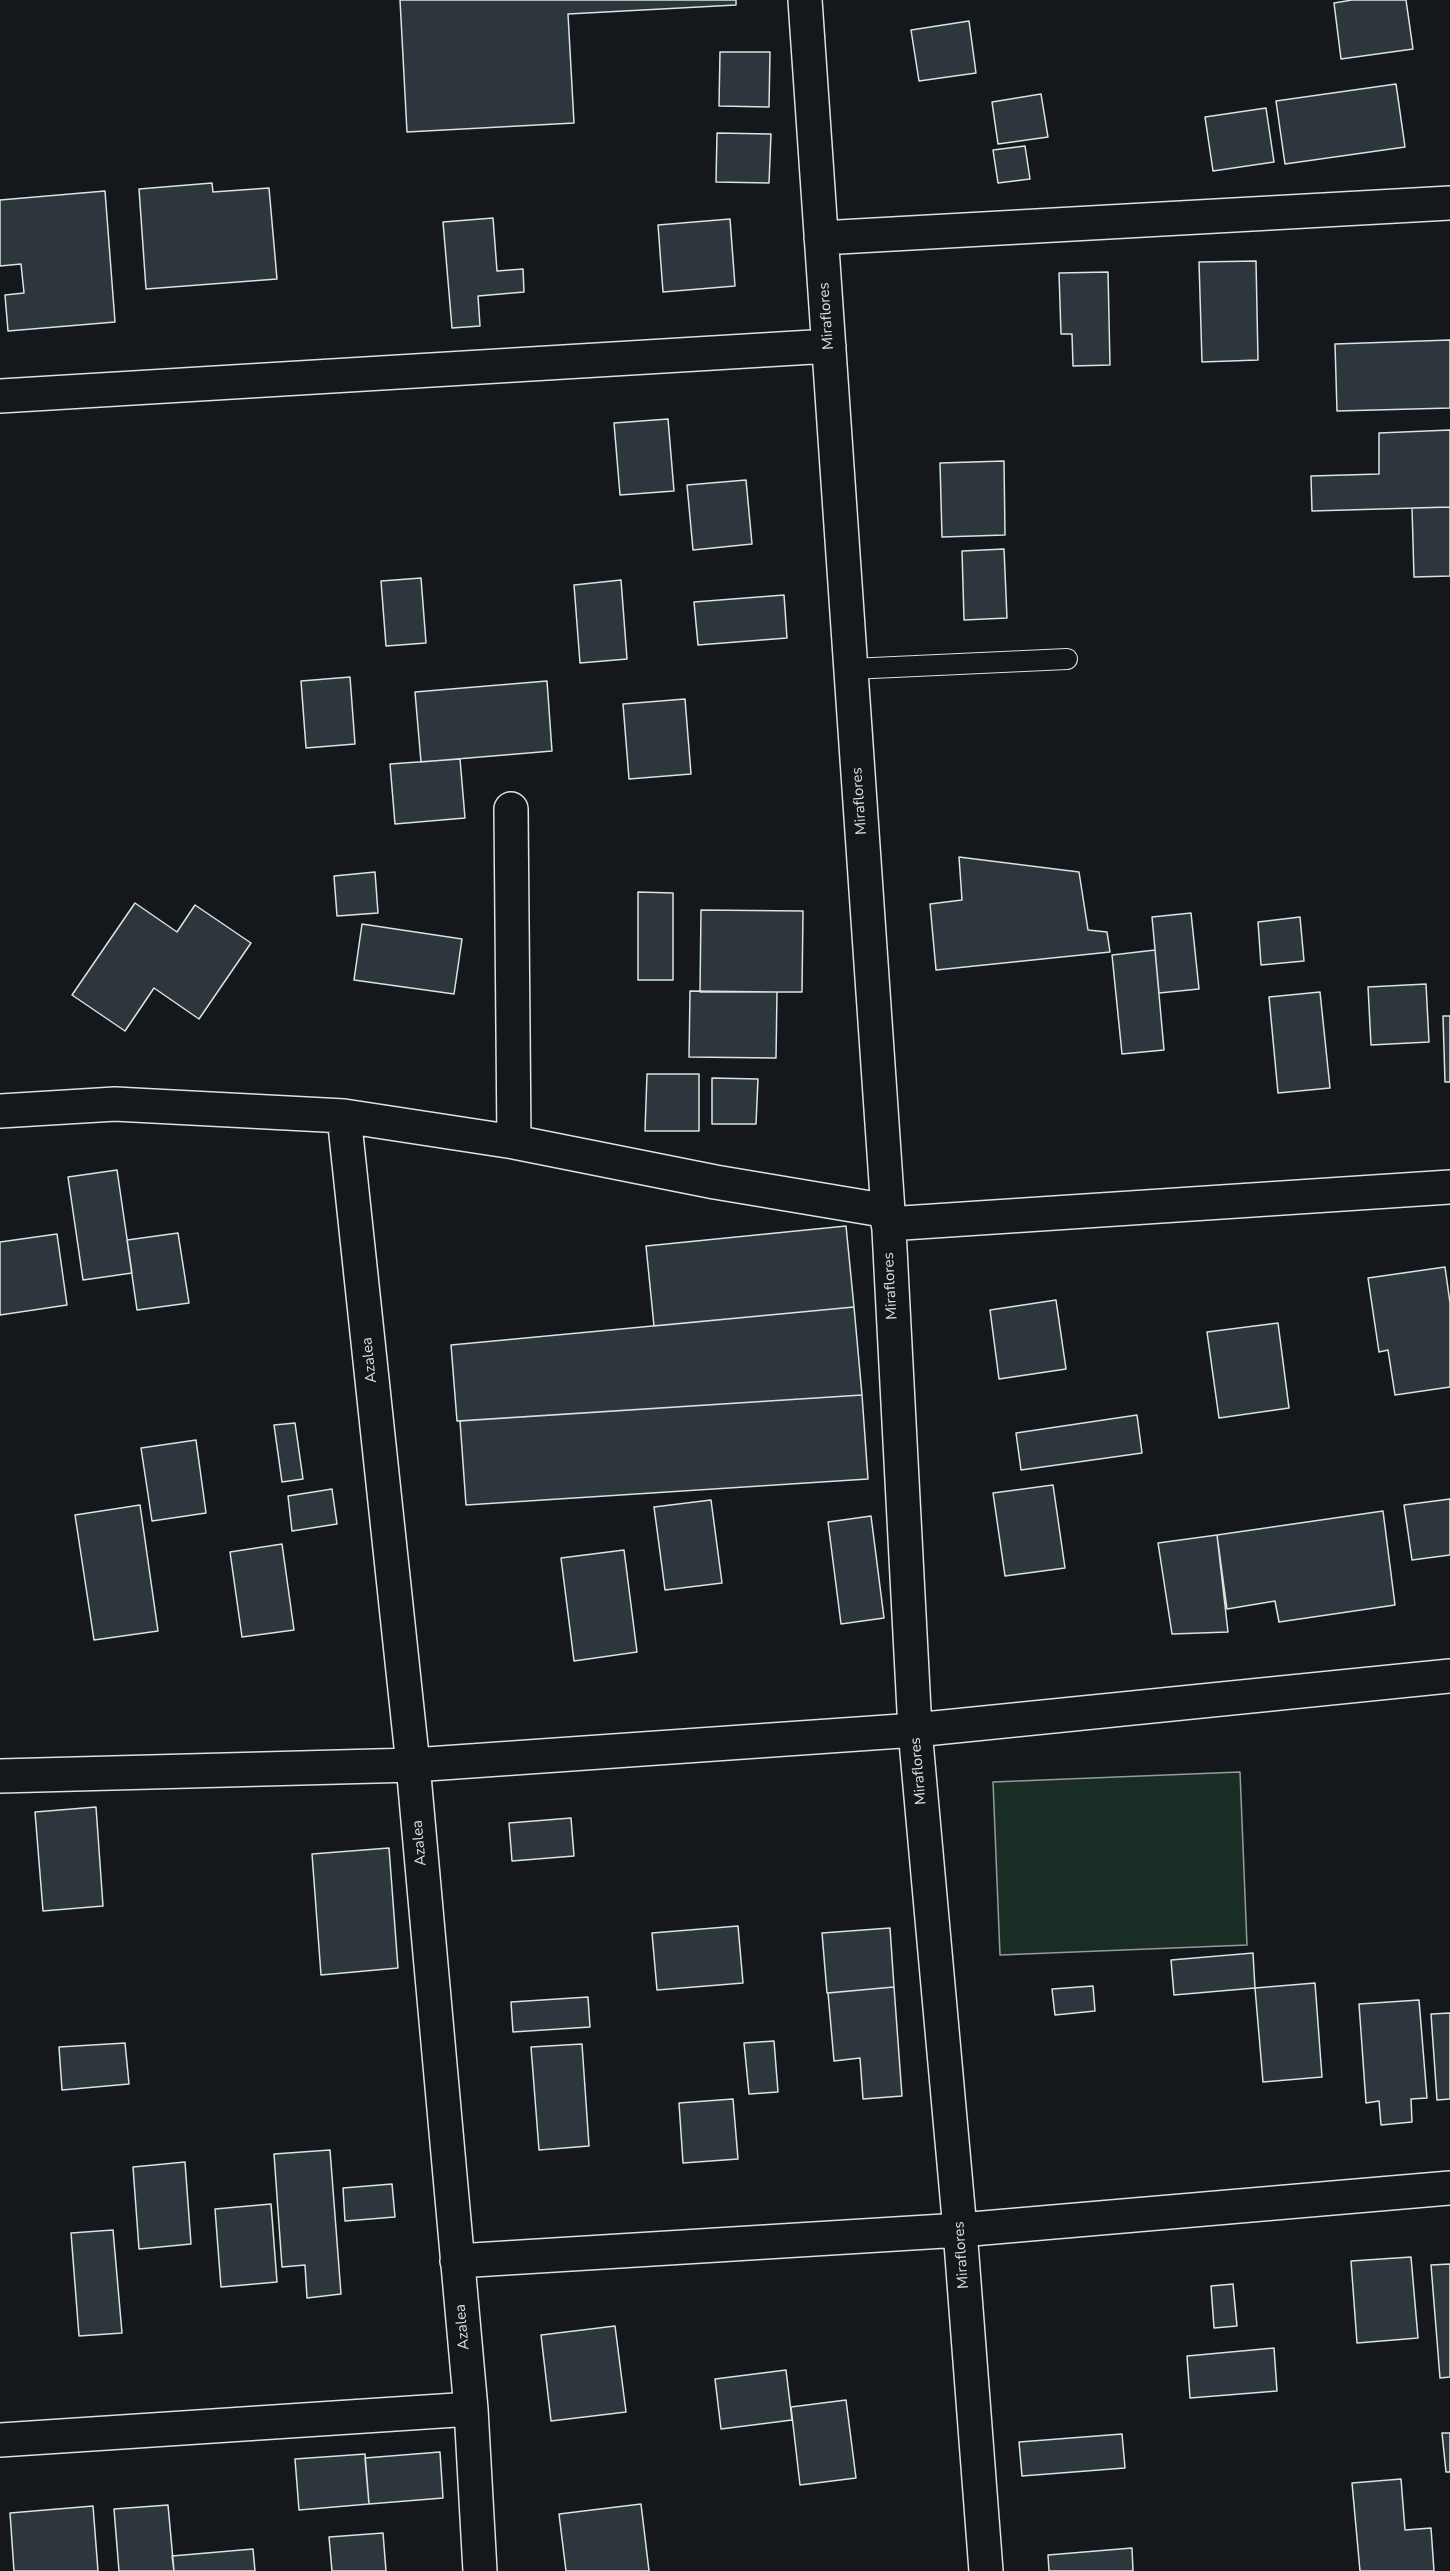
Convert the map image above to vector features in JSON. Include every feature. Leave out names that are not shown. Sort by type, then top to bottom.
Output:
[{"type":"street","name":"Miraflores","points":[[805,0],[888,1217],[915,1730],[960,2229],[986,2571]]},
{"type":"street","points":[[821,238],[1450,203]]},
{"type":"street","points":[[0,396],[829,346]]},
{"type":"street","points":[[511,809],[514,1142]]},
{"type":"street","points":[[0,1111],[115,1104],[344,1116],[514,1142],[888,1217],[1450,1187]]},
{"type":"street","name":"Azalea","points":[[344,1116],[413,1765],[471,2409],[480,2571]]},
{"type":"street","points":[[0,1776],[413,1765],[915,1730],[1450,1676]]},
{"type":"street","points":[[457,2261],[960,2229],[1450,2188]]},
{"type":"street","points":[[0,2440],[471,2409]]},
{"type":"lane","points":[[851,669],[1067,659]]},
{"type":"green space","points":[[1240,1772],[1247,1945],[1000,1955],[993,1782]]},
{"type":"building","points":[[400,0],[736,0],[736,5],[568,14],[574,123],[407,132]]},
{"type":"building","points":[[1352,0],[1406,0],[1413,49],[1341,59],[1334,3]]},
{"type":"building","points":[[969,21],[976,73],[919,81],[911,30]]},
{"type":"building","points":[[720,52],[770,52],[769,107],[719,106]]},
{"type":"building","points":[[1396,84],[1405,147],[1285,164],[1276,101]]},
{"type":"building","points":[[1041,94],[1048,137],[998,144],[992,102]]},
{"type":"building","points":[[1266,108],[1274,162],[1213,171],[1205,117]]},
{"type":"building","points":[[717,133],[771,134],[769,183],[716,182]]},
{"type":"building","points":[[1025,146],[1030,179],[998,183],[993,150]]},
{"type":"building","points":[[212,183],[213,192],[269,188],[277,279],[146,289],[139,189]]},
{"type":"building","points":[[105,191],[115,322],[8,331],[5,295],[24,293],[21,264],[0,266],[0,200]]},
{"type":"building","points":[[493,218],[497,271],[523,269],[524,292],[478,296],[480,326],[452,328],[443,222]]},
{"type":"building","points":[[730,219],[735,286],[663,292],[658,225]]},
{"type":"building","points":[[1256,261],[1258,360],[1202,362],[1199,262]]},
{"type":"building","points":[[1108,272],[1110,365],[1073,366],[1072,334],[1061,334],[1059,273]]},
{"type":"building","points":[[1450,340],[1450,408],[1337,411],[1335,344]]},
{"type":"building","points":[[668,419],[674,491],[620,495],[614,423]]},
{"type":"building","points":[[1450,430],[1450,507],[1312,511],[1311,476],[1379,474],[1379,433]]},
{"type":"building","points":[[1004,461],[1005,535],[942,537],[940,463]]},
{"type":"building","points":[[746,480],[752,544],[693,550],[687,485]]},
{"type":"building","points":[[1450,507],[1450,576],[1414,577],[1412,508]]},
{"type":"building","points":[[1004,549],[1007,618],[964,620],[962,551]]},
{"type":"building","points":[[421,578],[426,643],[386,646],[381,581]]},
{"type":"building","points":[[621,580],[627,659],[580,663],[574,585]]},
{"type":"building","points":[[784,595],[787,638],[698,645],[694,602]]},
{"type":"building","points":[[350,677],[355,744],[306,748],[301,681]]},
{"type":"building","points":[[547,681],[552,751],[421,762],[415,692]]},
{"type":"building","points":[[685,699],[691,774],[629,779],[623,704]]},
{"type":"building","points":[[460,759],[465,818],[395,824],[390,764]]},
{"type":"building","points":[[959,857],[1079,872],[1088,930],[1107,932],[1110,952],[936,970],[930,904],[962,900]]},
{"type":"building","points":[[375,872],[378,913],[337,916],[334,876]]},
{"type":"building","points":[[638,892],[673,893],[673,980],[638,980]]},
{"type":"building","points":[[135,903],[177,932],[195,905],[251,943],[199,1019],[154,988],[125,1031],[72,995]]},
{"type":"building","points":[[701,910],[803,911],[802,992],[700,992]]},
{"type":"building","points":[[1191,913],[1199,989],[1159,993],[1152,917]]},
{"type":"building","points":[[1300,917],[1304,961],[1261,965],[1258,922]]},
{"type":"building","points":[[362,924],[462,939],[454,994],[354,980]]},
{"type":"building","points":[[1155,950],[1164,1050],[1122,1054],[1112,955]]},
{"type":"building","points":[[1426,984],[1429,1042],[1371,1045],[1368,987]]},
{"type":"building","points":[[690,991],[777,992],[776,1058],[689,1057]]},
{"type":"building","points":[[1320,992],[1330,1088],[1278,1093],[1269,997]]},
{"type":"building","points":[[1443,1016],[1450,1016],[1450,1082],[1445,1082]]},
{"type":"building","points":[[647,1074],[699,1074],[699,1131],[645,1131]]},
{"type":"building","points":[[712,1078],[758,1079],[756,1124],[712,1124]]},
{"type":"building","points":[[117,1170],[132,1273],[83,1280],[68,1177]]},
{"type":"building","points":[[846,1226],[854,1307],[654,1326],[646,1246]]},
{"type":"building","points":[[178,1233],[189,1303],[137,1310],[127,1240]]},
{"type":"building","points":[[57,1234],[67,1305],[0,1315],[0,1242]]},
{"type":"building","points":[[1445,1267],[1450,1303],[1450,1387],[1395,1395],[1388,1350],[1379,1352],[1368,1278]]},
{"type":"building","points":[[1056,1300],[1066,1369],[999,1379],[990,1310]]},
{"type":"building","points":[[854,1307],[862,1395],[457,1421],[451,1345]]},
{"type":"building","points":[[1278,1323],[1289,1408],[1219,1418],[1207,1332]]},
{"type":"building","points":[[862,1395],[868,1479],[466,1505],[460,1421]]},
{"type":"building","points":[[1137,1415],[1142,1453],[1021,1470],[1016,1433]]},
{"type":"building","points":[[295,1423],[303,1479],[282,1482],[274,1425]]},
{"type":"building","points":[[196,1440],[206,1513],[152,1521],[141,1448]]},
{"type":"building","points":[[1053,1485],[1065,1568],[1005,1576],[993,1493]]},
{"type":"building","points":[[332,1489],[337,1524],[292,1531],[288,1496]]},
{"type":"building","points":[[1450,1499],[1450,1555],[1412,1560],[1404,1505]]},
{"type":"building","points":[[711,1500],[722,1583],[665,1590],[654,1507]]},
{"type":"building","points":[[140,1505],[158,1631],[94,1640],[75,1515]]},
{"type":"building","points":[[1383,1511],[1395,1605],[1279,1622],[1275,1601],[1227,1609],[1217,1535]]},
{"type":"building","points":[[871,1516],[884,1618],[841,1624],[828,1522]]},
{"type":"building","points":[[1217,1535],[1228,1632],[1172,1634],[1158,1543]]},
{"type":"building","points":[[282,1544],[294,1630],[242,1637],[230,1552]]},
{"type":"building","points":[[624,1550],[637,1652],[574,1661],[561,1558]]},
{"type":"building","points":[[96,1807],[103,1906],[43,1911],[35,1812]]},
{"type":"building","points":[[571,1818],[574,1856],[512,1861],[509,1823]]},
{"type":"building","points":[[389,1848],[398,1968],[321,1975],[312,1854]]},
{"type":"building","points":[[738,1926],[743,1983],[657,1990],[652,1933]]},
{"type":"building","points":[[890,1928],[894,1987],[827,1993],[822,1933]]},
{"type":"building","points":[[1253,1953],[1255,1988],[1174,1995],[1171,1960]]},
{"type":"building","points":[[1315,1983],[1322,2077],[1263,2082],[1255,1988]]},
{"type":"building","points":[[1093,1986],[1095,2011],[1055,2015],[1052,1989]]},
{"type":"building","points":[[894,1987],[902,2096],[863,2099],[860,2058],[834,2061],[828,1993]]},
{"type":"building","points":[[588,1997],[590,2027],[513,2032],[511,2002]]},
{"type":"building","points":[[1419,2000],[1427,2098],[1411,2099],[1412,2122],[1381,2125],[1379,2101],[1366,2103],[1359,2004]]},
{"type":"building","points":[[1450,2013],[1450,2099],[1437,2100],[1431,2014]]},
{"type":"building","points":[[774,2041],[778,2092],[749,2094],[744,2043]]},
{"type":"building","points":[[125,2043],[129,2084],[62,2090],[59,2047]]},
{"type":"building","points":[[582,2044],[589,2146],[539,2150],[531,2047]]},
{"type":"building","points":[[733,2099],[738,2159],[683,2163],[679,2103]]},
{"type":"building","points":[[330,2150],[341,2294],[307,2298],[305,2265],[282,2267],[274,2154]]},
{"type":"building","points":[[185,2162],[191,2244],[139,2249],[133,2167]]},
{"type":"building","points":[[392,2184],[395,2217],[345,2221],[343,2188]]},
{"type":"building","points":[[271,2204],[277,2282],[221,2287],[215,2209]]},
{"type":"building","points":[[113,2230],[122,2333],[79,2336],[71,2233]]},
{"type":"building","points":[[1411,2257],[1418,2338],[1357,2343],[1351,2261]]},
{"type":"building","points":[[1450,2264],[1450,2377],[1440,2378],[1431,2265]]},
{"type":"building","points":[[1233,2284],[1237,2326],[1214,2328],[1211,2286]]},
{"type":"building","points":[[615,2326],[626,2412],[551,2421],[541,2335]]},
{"type":"building","points":[[1274,2348],[1277,2391],[1190,2398],[1187,2356]]},
{"type":"building","points":[[786,2370],[792,2420],[721,2429],[715,2379]]},
{"type":"building","points":[[846,2400],[856,2478],[800,2485],[791,2407]]},
{"type":"building","points":[[1442,2433],[1450,2433],[1450,2472],[1446,2472]]},
{"type":"building","points":[[1122,2434],[1125,2468],[1022,2476],[1019,2442]]},
{"type":"building","points":[[440,2452],[443,2498],[369,2504],[365,2458]]},
{"type":"building","points":[[365,2454],[369,2504],[299,2510],[295,2459]]},
{"type":"building","points":[[1401,2479],[1405,2530],[1431,2528],[1434,2571],[1360,2571],[1352,2483]]},
{"type":"building","points":[[641,2504],[649,2571],[566,2571],[559,2514]]},
{"type":"building","points":[[168,2505],[174,2571],[119,2571],[114,2509]]},
{"type":"building","points":[[93,2506],[98,2571],[14,2571],[10,2513]]},
{"type":"building","points":[[383,2533],[386,2571],[332,2571],[329,2537]]},
{"type":"building","points":[[1132,2548],[1133,2571],[1049,2571],[1048,2555]]},
{"type":"building","points":[[253,2549],[255,2571],[174,2571],[172,2556]]}]
